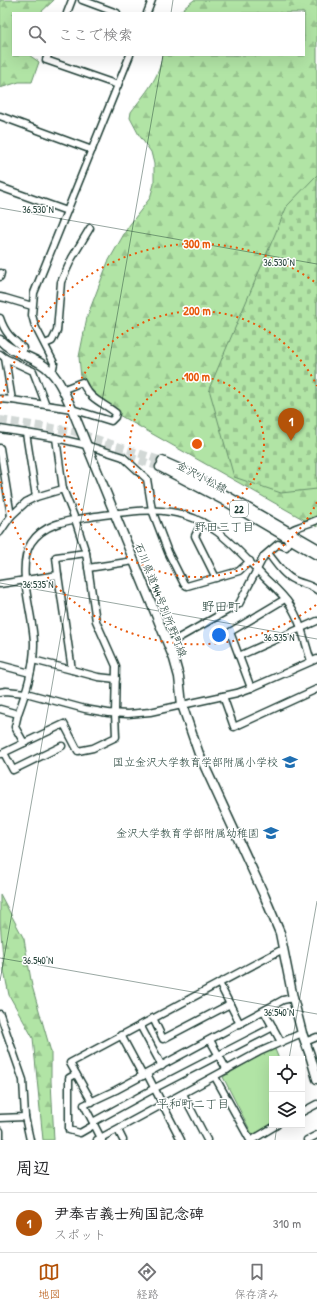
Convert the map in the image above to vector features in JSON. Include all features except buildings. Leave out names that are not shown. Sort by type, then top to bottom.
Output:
[{"type":"main road","name":"石川県道144号別所野町線","points":[[0,340],[12,350],[42,364],[52,373],[59,382],[72,409],[174,659],[179,677],[182,705],[199,754],[280,933],[293,998],[302,1033],[317,1078]]},
{"type":"main road","name":"金沢小松線","points":[[161,464],[180,469],[317,554]]},
{"type":"main road","name":"金沢小松線","points":[[287,534],[317,548]]},
{"type":"street","points":[[67,12],[72,0]]},
{"type":"street","points":[[82,0],[114,12]]},
{"type":"street","points":[[147,12],[152,0]]},
{"type":"street","points":[[48,56],[46,60],[118,85]]},
{"type":"street","points":[[52,373],[54,363],[35,326],[32,315],[34,293],[130,56]]},
{"type":"street","points":[[0,116],[92,150]]},
{"type":"street","points":[[0,187],[67,211]]},
{"type":"street","points":[[45,344],[52,341],[57,331],[61,282],[72,258],[90,228]]},
{"type":"street","points":[[0,297],[32,306]]},
{"type":"street","points":[[0,318],[3,328],[10,337],[23,348],[22,354]]},
{"type":"street","points":[[2,356],[12,400]]},
{"type":"street","points":[[2,356],[33,371],[46,405]]},
{"type":"street","points":[[0,399],[72,409],[111,421],[115,417],[116,413],[92,397],[85,389],[82,382],[62,390]]},
{"type":"street","points":[[0,430],[56,438],[122,456],[147,479],[152,510],[168,552],[184,584],[187,586],[239,571],[250,561]]},
{"type":"street","points":[[26,433],[36,496]]},
{"type":"street","points":[[56,438],[63,489],[75,519],[86,554],[96,621],[116,666],[116,737],[93,748],[78,751],[64,724],[2,754],[13,770],[62,746]]},
{"type":"street","points":[[0,448],[11,516]]},
{"type":"street","points":[[0,532],[11,516],[26,502],[36,496],[63,489]]},
{"type":"street","points":[[0,692],[6,691],[26,693],[71,706],[115,713],[128,714],[150,712],[223,696],[251,688],[314,660],[296,615],[286,599],[224,536],[202,522],[182,514],[152,510],[67,520],[40,532],[32,542],[27,552],[24,566],[34,642],[33,660],[26,693],[15,727],[24,743]]},
{"type":"street","points":[[168,644],[239,604],[264,556],[278,544],[286,548],[289,543],[287,534],[317,520]]},
{"type":"street","points":[[202,522],[195,536],[216,578]]},
{"type":"street","points":[[268,553],[292,580],[313,586],[317,590]]},
{"type":"street","points":[[72,670],[56,558],[86,554]]},
{"type":"street","points":[[88,568],[134,561]]},
{"type":"street","points":[[0,584],[58,575]]},
{"type":"street","points":[[251,688],[230,632],[286,599]]},
{"type":"street","points":[[239,656],[317,621]]},
{"type":"street","points":[[33,660],[98,677],[116,679]]},
{"type":"street","points":[[0,665],[30,673]]},
{"type":"street","points":[[223,696],[234,727],[317,689]]},
{"type":"street","points":[[0,709],[18,714]]},
{"type":"street","points":[[92,1102],[70,1063],[283,949]]},
{"type":"street","points":[[219,983],[240,1024]]},
{"type":"street","points":[[293,998],[283,1000],[145,1075],[84,1105],[100,1139],[259,1052],[302,1033]]},
{"type":"street","points":[[153,1018],[164,1039],[230,1004]]},
{"type":"street","points":[[264,1011],[281,1042]]},
{"type":"street","points":[[0,1014],[1,1023],[23,1080],[25,1117],[30,1140]]},
{"type":"street","points":[[140,1026],[162,1066]]},
{"type":"street","points":[[76,1074],[69,1078],[69,1130],[80,1133],[93,1123],[155,1088],[273,1027]]},
{"type":"street","points":[[122,1035],[164,1104],[181,1140]]},
{"type":"street","points":[[305,1042],[317,1037]]},
{"type":"street","points":[[210,1040],[227,1070]]},
{"type":"street","points":[[215,1077],[251,1140],[272,1128]]},
{"type":"street","points":[[183,1094],[207,1140]]},
{"type":"street","points":[[305,1110],[317,1104]]},
{"type":"street","points":[[0,1118],[25,1117]]},
{"type":"street","points":[[118,1130],[123,1140]]},
{"type":"street","points":[[0,1131],[0,1140]]},
{"type":"street","points":[[307,1140],[317,1135]]},
{"type":"green space","points":[[0,0],[54,0],[41,12],[12,12],[12,56],[30,56],[39,62],[32,82],[19,82],[0,88]]},
{"type":"green space","points":[[194,0],[317,0],[317,527],[110,410],[82,388],[79,357],[87,317],[108,262],[128,227],[150,198],[154,184],[154,164],[151,152],[139,135],[130,118],[131,112],[155,78],[161,63],[162,56],[305,56],[305,12],[179,12]]},
{"type":"green space","points":[[317,175],[317,489],[281,493],[234,477],[209,389],[287,206]]},
{"type":"green space","points":[[0,894],[24,939],[32,986],[51,1052],[54,1140],[43,1140],[33,1038],[9,995],[4,971],[0,921]]},
{"type":"green space","points":[[274,1047],[278,1056],[269,1056],[269,1127],[253,1136],[223,1077]]},
{"type":"tunnel","points":[[0,420],[72,431],[162,461]]},
{"type":"tunnel","points":[[117,453],[160,467]]},
{"type":"place","name":"尹奉吉義士殉国記念碑","points":[[291,441]]},
{"type":"place","name":"国立金沢大学教育学部附属小学校","points":[[290,762]]},
{"type":"place","name":"金沢大学教育学部附属幼稚園","points":[[271,833]]},
{"type":"district","name":"野田三丁目","points":[[224,527]]},
{"type":"district","name":"野田町","points":[[221,606]]},
{"type":"district","name":"平和町二丁目","points":[[193,1104]]}]
